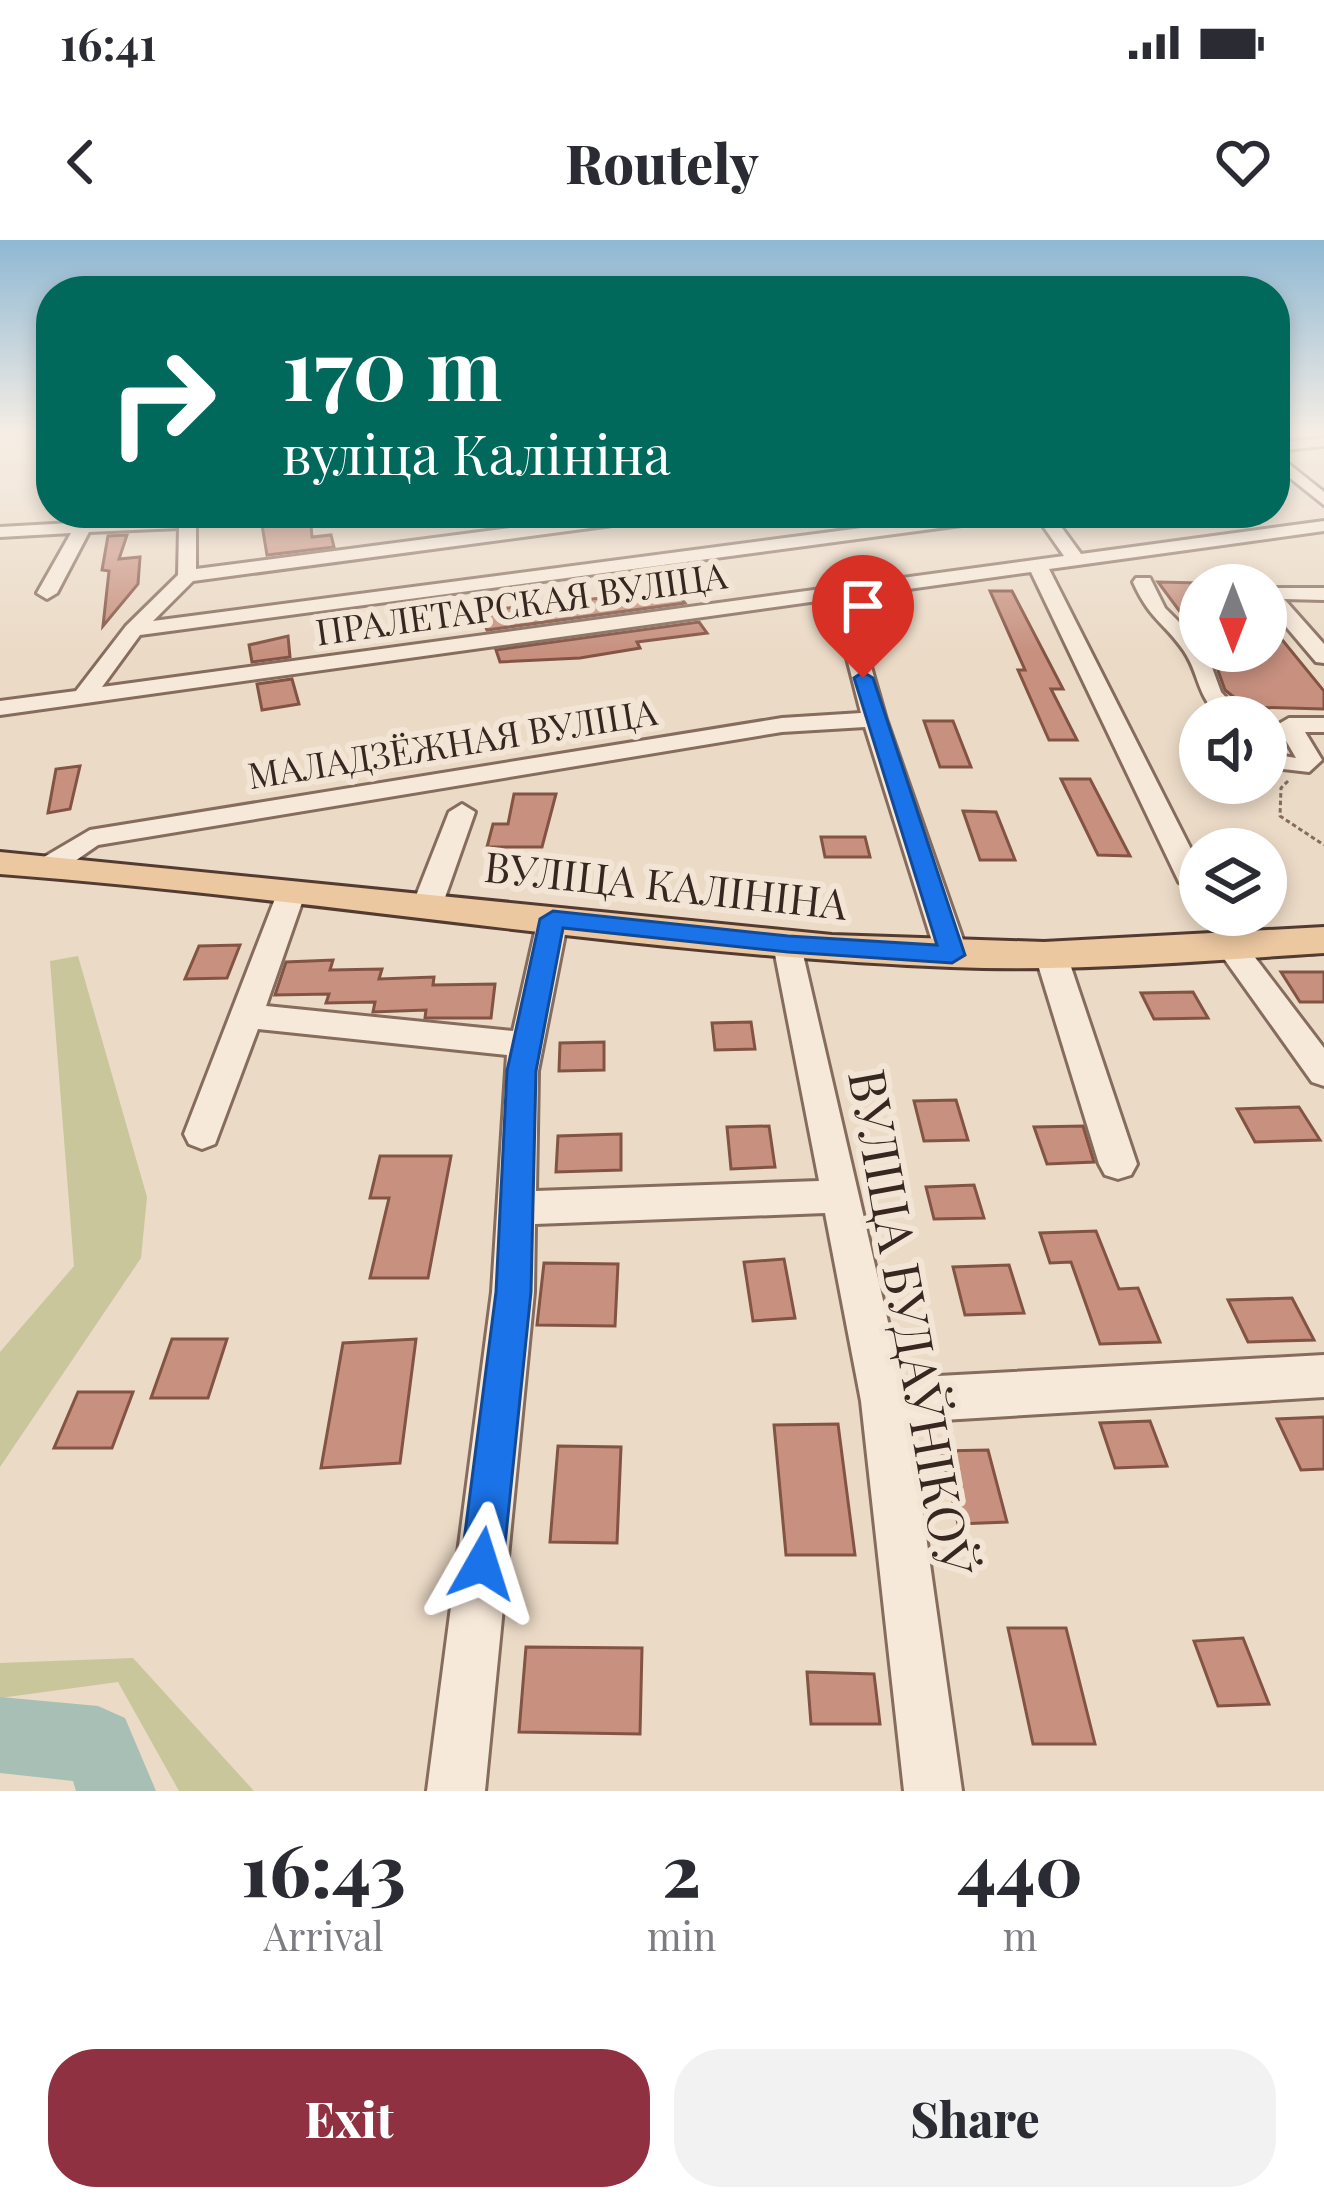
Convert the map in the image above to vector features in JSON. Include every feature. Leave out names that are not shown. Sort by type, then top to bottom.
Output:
[{"type":"main road","name":"ВУЛІЦА КАЛІНІНА","points":[[0,862],[788,944],[952,955],[1051,955],[1324,940]]},
{"type":"street","name":"ПРАЛЕТАРСКАЯ ВУЛІЦА","points":[[0,708],[1324,526]]},
{"type":"street","points":[[0,532],[48,528]]},
{"type":"street","points":[[46,593],[82,528]]},
{"type":"street","points":[[187,576],[189,528]]},
{"type":"street","points":[[83,697],[133,630],[187,576],[430,535],[505,528]]},
{"type":"street","points":[[133,630],[901,528]]},
{"type":"street","points":[[1053,528],[1076,558]]},
{"type":"street","points":[[1037,564],[1179,853]]},
{"type":"street","points":[[1143,582],[1156,611],[1196,650],[1212,696]]},
{"type":"street","points":[[1319,584],[1268,593],[1324,657]]},
{"type":"street","points":[[839,591],[874,719],[952,955]]},
{"type":"street","name":"МАЛАДЗЁЖНАЯ ВУЛІЦА","points":[[50,866],[90,838],[782,725],[874,719]]},
{"type":"street","points":[[1287,724],[1324,725]]},
{"type":"street","points":[[1287,735],[1310,760],[1300,767],[1287,764]]},
{"type":"street","points":[[427,906],[462,812]]},
{"type":"street","points":[[202,1135],[292,891]]},
{"type":"street","points":[[457,1791],[513,1292],[526,1045],[553,919]]},
{"type":"street","name":"ВУЛІЦА БУДАЎНІКОЎ","points":[[788,944],[884,1401],[933,1791]]},
{"type":"street","points":[[1230,946],[1324,1073]]},
{"type":"street","points":[[1051,955],[1118,1164]]},
{"type":"street","points":[[246,1016],[526,1045]]},
{"type":"street","points":[[516,1208],[839,1196]]},
{"type":"street","points":[[884,1401],[1324,1376]]},
{"type":"path","points":[[1300,767],[1281,788],[1280,816],[1324,844]]},
{"type":"shaded area","points":[[78,956],[147,1197],[141,1258],[0,1467],[0,1352],[74,1266],[50,961]]},
{"type":"shaded area","points":[[133,1658],[254,1791],[179,1791],[118,1682],[0,1698],[0,1663]]},
{"type":"building","points":[[262,528],[311,528],[312,537],[331,535],[334,547],[267,555]]},
{"type":"building","points":[[127,535],[119,559],[140,557],[138,584],[103,626],[109,571],[102,570],[108,536]]},
{"type":"building","points":[[1158,582],[1179,582],[1179,610]]},
{"type":"building","points":[[675,590],[685,603],[487,630],[479,611]]},
{"type":"building","points":[[990,591],[1012,591],[1063,689],[1051,689],[1077,740],[1049,740]]},
{"type":"building","points":[[699,622],[707,633],[637,642],[640,648],[580,658],[500,662],[496,650]]},
{"type":"building","points":[[288,636],[290,657],[252,662],[249,645]]},
{"type":"building","points":[[1287,646],[1324,691],[1324,709],[1287,708],[1287,696],[1232,696],[1219,672],[1287,672]]},
{"type":"building","points":[[292,679],[299,704],[262,710],[257,684]]},
{"type":"building","points":[[924,721],[953,721],[971,767],[940,767]]},
{"type":"building","points":[[80,766],[70,809],[48,813],[56,769]]},
{"type":"building","points":[[1061,779],[1090,779],[1130,856],[1098,855]]},
{"type":"building","points":[[514,794],[556,794],[542,847],[487,847],[493,824],[508,824]]},
{"type":"building","points":[[963,811],[996,812],[1015,860],[980,860]]},
{"type":"building","points":[[821,837],[865,837],[870,857],[825,857]]},
{"type":"building","points":[[240,945],[227,978],[185,979],[199,946]]},
{"type":"building","points":[[333,960],[330,970],[382,969],[379,979],[434,977],[433,985],[495,984],[491,1018],[425,1018],[426,1010],[373,1012],[375,1002],[326,1003],[329,994],[275,995],[286,962]]},
{"type":"building","points":[[1281,972],[1324,972],[1324,1002],[1300,1002]]},
{"type":"building","points":[[1193,992],[1208,1018],[1154,1019],[1141,993]]},
{"type":"building","points":[[751,1022],[755,1049],[715,1050],[712,1023]]},
{"type":"building","points":[[604,1042],[604,1070],[559,1071],[560,1043]]},
{"type":"building","points":[[956,1100],[968,1140],[924,1141],[914,1101]]},
{"type":"building","points":[[1299,1107],[1320,1140],[1255,1142],[1237,1109]]},
{"type":"building","points":[[769,1126],[775,1167],[731,1169],[727,1127]]},
{"type":"building","points":[[1083,1126],[1094,1162],[1047,1164],[1034,1127]]},
{"type":"building","points":[[621,1134],[621,1170],[556,1172],[558,1136]]},
{"type":"building","points":[[380,1156],[451,1156],[428,1278],[370,1278],[389,1198],[370,1198]]},
{"type":"building","points":[[974,1185],[984,1218],[934,1219],[926,1187]]},
{"type":"building","points":[[1096,1231],[1119,1289],[1138,1288],[1160,1342],[1100,1344],[1071,1262],[1050,1263],[1040,1233]]},
{"type":"building","points":[[784,1259],[795,1318],[753,1321],[744,1262]]},
{"type":"building","points":[[544,1263],[618,1264],[615,1326],[537,1325]]},
{"type":"building","points":[[1009,1265],[1024,1313],[965,1315],[953,1267]]},
{"type":"building","points":[[1292,1298],[1314,1340],[1248,1342],[1228,1300]]},
{"type":"building","points":[[172,1339],[227,1339],[208,1398],[151,1398]]},
{"type":"building","points":[[416,1339],[400,1463],[321,1468],[343,1343]]},
{"type":"building","points":[[78,1392],[133,1392],[112,1448],[54,1448]]},
{"type":"building","points":[[1324,1417],[1324,1469],[1301,1470],[1277,1419]]},
{"type":"building","points":[[1150,1421],[1167,1466],[1115,1468],[1100,1423]]},
{"type":"building","points":[[838,1424],[855,1555],[786,1555],[774,1425]]},
{"type":"building","points":[[558,1446],[621,1447],[617,1543],[550,1542]]},
{"type":"building","points":[[988,1450],[1007,1522],[958,1524],[941,1451]]},
{"type":"building","points":[[1008,1628],[1066,1628],[1095,1744],[1033,1744]]},
{"type":"building","points":[[1243,1638],[1269,1704],[1218,1706],[1194,1641]]},
{"type":"building","points":[[526,1647],[642,1648],[640,1734],[519,1732]]},
{"type":"building","points":[[807,1672],[874,1674],[880,1724],[811,1724]]},
{"type":"waterway","points":[[0,1735],[98,1745],[116,1791]]},
{"type":"route","points":[[482,1564],[513,1292],[521,1071],[553,919],[788,944],[952,955],[863,678]]}]
